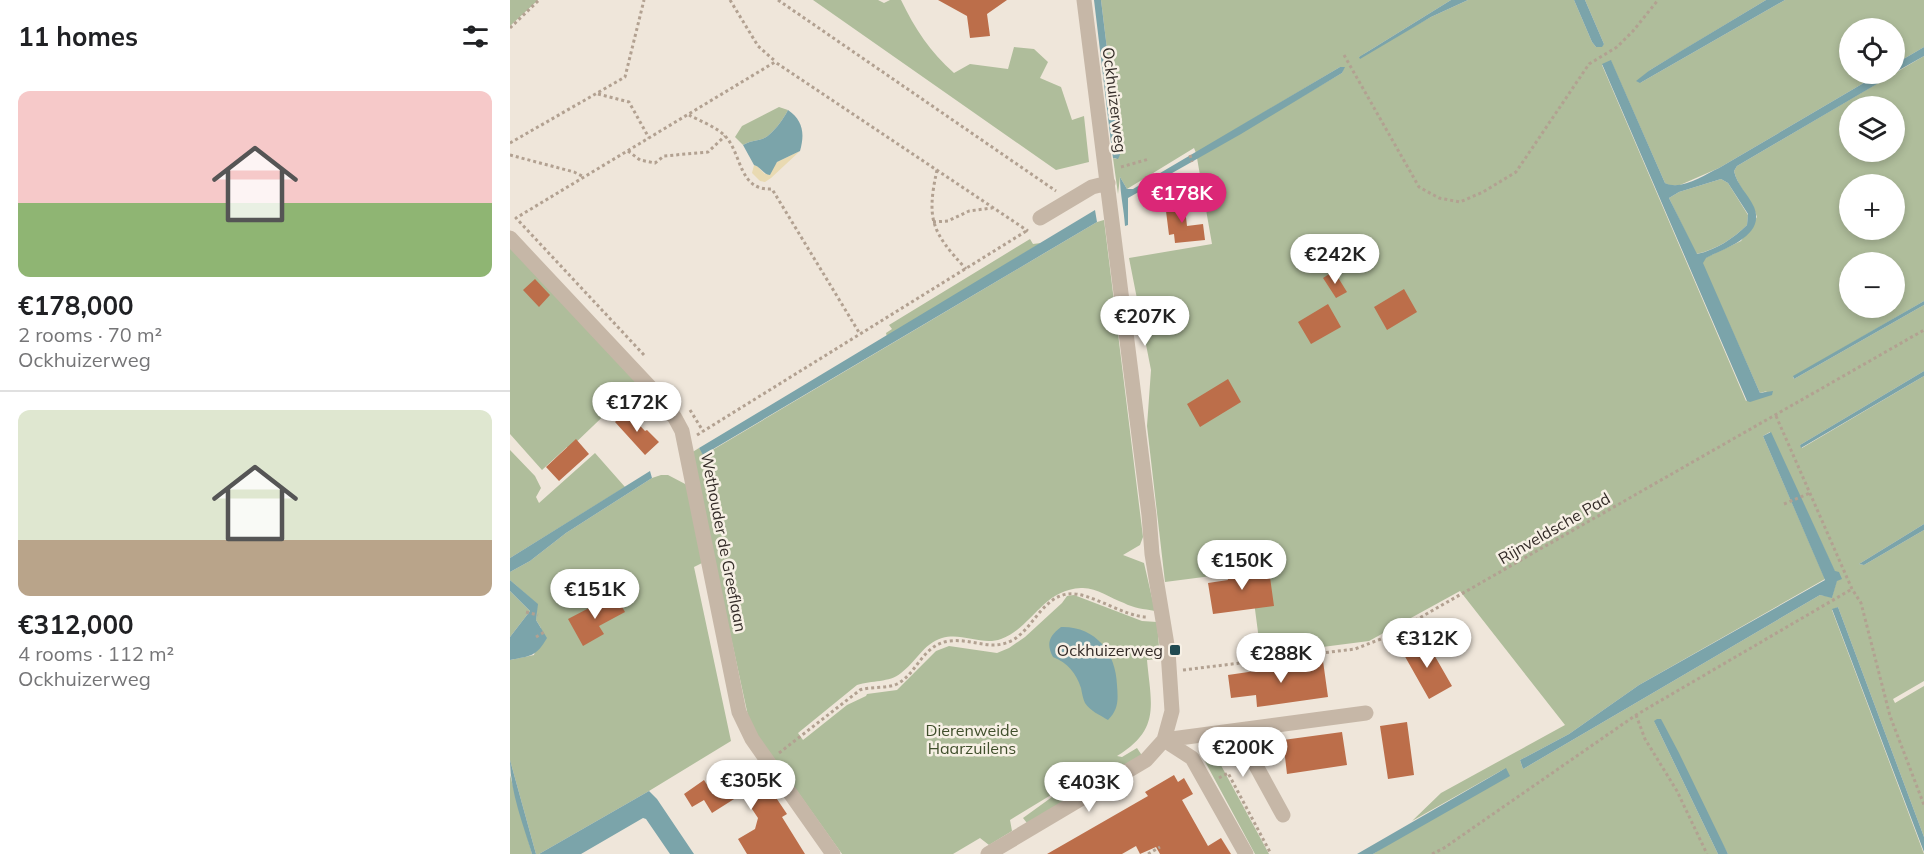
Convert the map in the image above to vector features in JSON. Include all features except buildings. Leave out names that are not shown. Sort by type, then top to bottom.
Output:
[{"type":"street","name":"Ockhuizerweg","points":[[988,854],[1146,760],[1164,740],[1172,711],[1170,672],[1161,616],[1084,0]]},
{"type":"street","points":[[1040,218],[1107,176]]},
{"type":"street","name":"Wethouder de Greeflaan","points":[[510,238],[661,399],[675,418],[686,442],[739,712],[744,726],[833,854]]},
{"type":"street","points":[[1164,740],[1366,713]]},
{"type":"street","points":[[1246,729],[1249,753],[1282,815]]},
{"type":"street","points":[[1164,740],[1192,758],[1246,854]]},
{"type":"path","points":[[510,28],[539,0]]},
{"type":"path","points":[[510,143],[625,77],[644,0]]},
{"type":"path","points":[[730,0],[758,46],[775,62],[1028,231]]},
{"type":"path","points":[[778,0],[1070,200]]},
{"type":"path","points":[[1344,56],[1419,187],[1438,198],[1460,202],[1483,192],[1516,172],[1589,64],[1617,47],[1658,0]]},
{"type":"path","points":[[645,357],[516,218],[775,62]]},
{"type":"path","points":[[597,94],[629,102],[649,138]]},
{"type":"path","points":[[688,115],[725,136],[746,179],[762,190],[772,189],[860,334]]},
{"type":"path","points":[[628,151],[640,160],[655,163],[664,156],[708,152],[725,136]]},
{"type":"path","points":[[510,155],[574,172],[584,177]]},
{"type":"path","points":[[1190,155],[1192,162]]},
{"type":"path","points":[[1107,176],[1121,167],[1149,159]]},
{"type":"path","points":[[937,170],[932,194],[933,222],[944,246],[966,269]]},
{"type":"path","points":[[933,222],[948,221],[969,211],[994,208]]},
{"type":"path","points":[[686,442],[1028,231],[1040,218]]},
{"type":"path","name":"Rijnveldsche Pad","points":[[1170,672],[1355,649],[1386,637],[1924,330]]},
{"type":"path","points":[[689,409],[703,431]]},
{"type":"path","points":[[1776,416],[1852,589],[1862,603],[1866,628],[1890,716],[1924,805]]},
{"type":"path","points":[[1784,504],[1810,493]]},
{"type":"path","points":[[1432,854],[1636,715],[1852,589]]},
{"type":"path","points":[[767,761],[860,690],[870,686],[896,684],[923,655],[935,647],[949,641],[990,646],[1001,645],[1024,632],[1049,602],[1066,594],[1080,595],[1144,618],[1161,616]]},
{"type":"path","points":[[526,612],[538,615]]},
{"type":"path","points":[[536,637],[546,631]]},
{"type":"path","points":[[1636,715],[1645,739],[1677,791],[1707,854]]},
{"type":"path","points":[[1208,785],[1228,773],[1271,854]]},
{"type":"path","points":[[1148,854],[1160,847]]},
{"type":"green space","points":[[510,0],[538,0],[510,26]]},
{"type":"green space","points":[[813,0],[878,0],[884,3],[890,0],[901,0],[924,40],[954,73],[970,64],[1008,69],[1014,47],[1034,49],[1048,62],[1040,78],[1061,87],[1072,120],[1084,116],[1089,162],[1056,170]]},
{"type":"green space","points":[[1101,0],[1451,0],[1359,57],[1431,17],[1468,0],[1574,0],[1596,47],[1604,44],[1585,0],[1766,0],[1650,70],[1640,83],[1785,0],[1924,0],[1924,47],[1905,58],[1905,18],[1839,18],[1839,84],[1862,84],[1719,168],[1680,185],[1671,186],[1665,183],[1611,61],[1602,65],[1746,401],[1767,391],[1760,393],[1702,263],[1705,258],[1741,241],[1757,217],[1734,171],[1737,166],[1839,106],[1839,162],[1905,162],[1905,96],[1856,96],[1876,84],[1905,84],[1905,67],[1924,56],[1924,301],[1905,312],[1905,252],[1839,252],[1839,318],[1895,318],[1793,377],[1794,379],[1901,318],[1905,318],[1905,316],[1924,305],[1924,371],[1800,445],[1802,448],[1924,376],[1924,524],[1859,564],[1864,565],[1924,530],[1924,681],[1893,699],[1895,703],[1924,686],[1924,837],[1838,607],[1832,610],[1924,854],[1728,854],[1654,721],[1718,854],[1373,854],[1506,768],[1412,821],[1441,793],[1565,725],[1460,591],[1369,641],[1261,655],[1251,579],[1227,574],[1165,582],[1147,426],[1151,370],[1129,258],[1212,244],[1197,158],[1342,73],[1344,67],[1340,67],[1196,153],[1194,148],[1127,189],[1120,177],[1118,194],[1113,158],[1116,159],[1120,155]],"holes":[[[1770,432],[1835,572],[1839,572],[1832,597],[1820,595],[1523,769],[1520,760],[1569,734],[1639,685],[1825,579],[1763,436]]]},
{"type":"green space","points":[[779,107],[788,110],[766,137],[743,145],[735,137],[742,126]]},
{"type":"green space","points":[[1721,179],[1728,183],[1748,215],[1747,225],[1724,243],[1696,254],[1669,198],[1679,192]]},
{"type":"green space","name":"Dierenweide Haarzuilens","points":[[1104,220],[1143,537],[1140,545],[1123,555],[1144,563],[1155,611],[1131,606],[1092,589],[1068,590],[1047,602],[1022,626],[1001,639],[987,641],[949,637],[935,641],[896,676],[857,685],[798,733],[803,740],[847,705],[867,694],[897,690],[936,651],[949,646],[997,653],[1009,648],[1025,637],[1067,596],[1074,595],[1142,621],[1157,622],[1160,659],[1147,660],[1151,703],[1147,726],[1131,746],[1117,756],[1122,757],[1137,748],[1143,757],[1027,823],[1023,818],[1052,797],[1051,795],[1010,820],[1012,831],[989,845],[980,838],[953,854],[842,854],[750,725],[691,453],[699,448],[704,455],[1097,222]]},
{"type":"green space","points":[[1030,239],[1033,244],[1041,243],[887,337],[886,333],[892,329],[889,325]]},
{"type":"green space","points":[[510,244],[641,384],[617,403],[569,449],[567,447],[542,470],[510,434]]},
{"type":"green space","points":[[510,450],[535,476],[541,488],[536,497],[539,503],[595,453],[625,487],[510,558]]},
{"type":"green space","points":[[668,475],[689,486],[704,562],[694,567],[731,741],[649,791],[536,854],[510,760],[510,660],[534,655],[541,628],[536,620],[537,604],[510,580],[510,572],[530,561],[566,533],[652,478]]},
{"type":"green space","points":[[510,591],[530,611],[510,637]]},
{"type":"green space","points":[[1210,745],[1269,854],[1255,854],[1201,754]]},
{"type":"green space","points":[[510,775],[532,854],[510,854]]},
{"type":"sand","points":[[800,151],[765,182],[760,181],[752,173],[754,165],[765,174],[777,162]]},
{"type":"water","points":[[1094,0],[1101,0],[1120,155],[1118,159],[1113,158]]},
{"type":"water","points":[[1451,0],[1468,0],[1431,17],[1360,59],[1359,57]]},
{"type":"water","points":[[1574,0],[1585,0],[1604,44],[1602,47],[1596,47],[1592,42]]},
{"type":"water","points":[[1766,0],[1785,0],[1640,83],[1636,81],[1650,70]]},
{"type":"water","points":[[1924,47],[1924,56],[1905,67],[1905,58]]},
{"type":"water","points":[[1611,60],[1665,183],[1671,185],[1685,184],[1719,168],[1839,98],[1839,106],[1737,166],[1734,171],[1738,181],[1754,207],[1756,217],[1754,226],[1742,240],[1706,258],[1703,263],[1760,393],[1773,391],[1772,395],[1747,401],[1602,64]],"holes":[[[1721,179],[1728,183],[1748,214],[1747,225],[1736,234],[1711,250],[1697,254],[1669,198],[1679,192]]]},
{"type":"water","points":[[1340,67],[1345,67],[1342,73],[1128,198],[1128,225],[1125,226],[1120,177],[1127,189],[1133,189]]},
{"type":"water","points":[[1862,84],[1877,84],[1856,96],[1842,96]]},
{"type":"water","points":[[788,110],[797,118],[802,128],[800,151],[777,162],[770,175],[754,165],[743,145],[770,134]]},
{"type":"water","points":[[1095,210],[1097,222],[703,455],[699,448]]},
{"type":"water","points":[[1924,301],[1924,305],[1905,316],[1905,312]]},
{"type":"water","points":[[1894,318],[1901,318],[1794,379],[1793,376]]},
{"type":"water","points":[[1924,371],[1924,376],[1801,448],[1800,445]]},
{"type":"water","points":[[1771,432],[1835,571],[1839,572],[1842,579],[1837,581],[1832,598],[1820,595],[1523,769],[1520,760],[1569,734],[1639,685],[1825,580],[1763,436]]},
{"type":"water","points":[[650,471],[652,478],[566,533],[530,561],[510,572],[510,558]]},
{"type":"water","points":[[1924,524],[1924,530],[1864,565],[1859,564]]},
{"type":"water","points":[[510,580],[538,604],[536,620],[547,638],[532,655],[510,660],[510,637],[530,611],[510,591]]},
{"type":"water","points":[[1838,607],[1924,837],[1924,852],[1832,609]]},
{"type":"water","points":[[1061,627],[1084,631],[1101,643],[1108,652],[1116,673],[1118,695],[1116,708],[1108,720],[1087,706],[1074,673],[1067,665],[1053,657],[1050,640]]},
{"type":"water","points":[[1661,719],[1679,753],[1728,854],[1718,854],[1654,721]]},
{"type":"water","points":[[510,760],[536,854],[532,854],[518,807],[512,784]]},
{"type":"water","points":[[1506,768],[1510,776],[1373,854],[1357,854]]},
{"type":"water","points":[[649,791],[657,799],[694,854],[670,854],[646,819],[643,818],[581,854],[539,854]]},
{"type":"place","name":"Ockhuizerweg","points":[[1175,650]]}]
